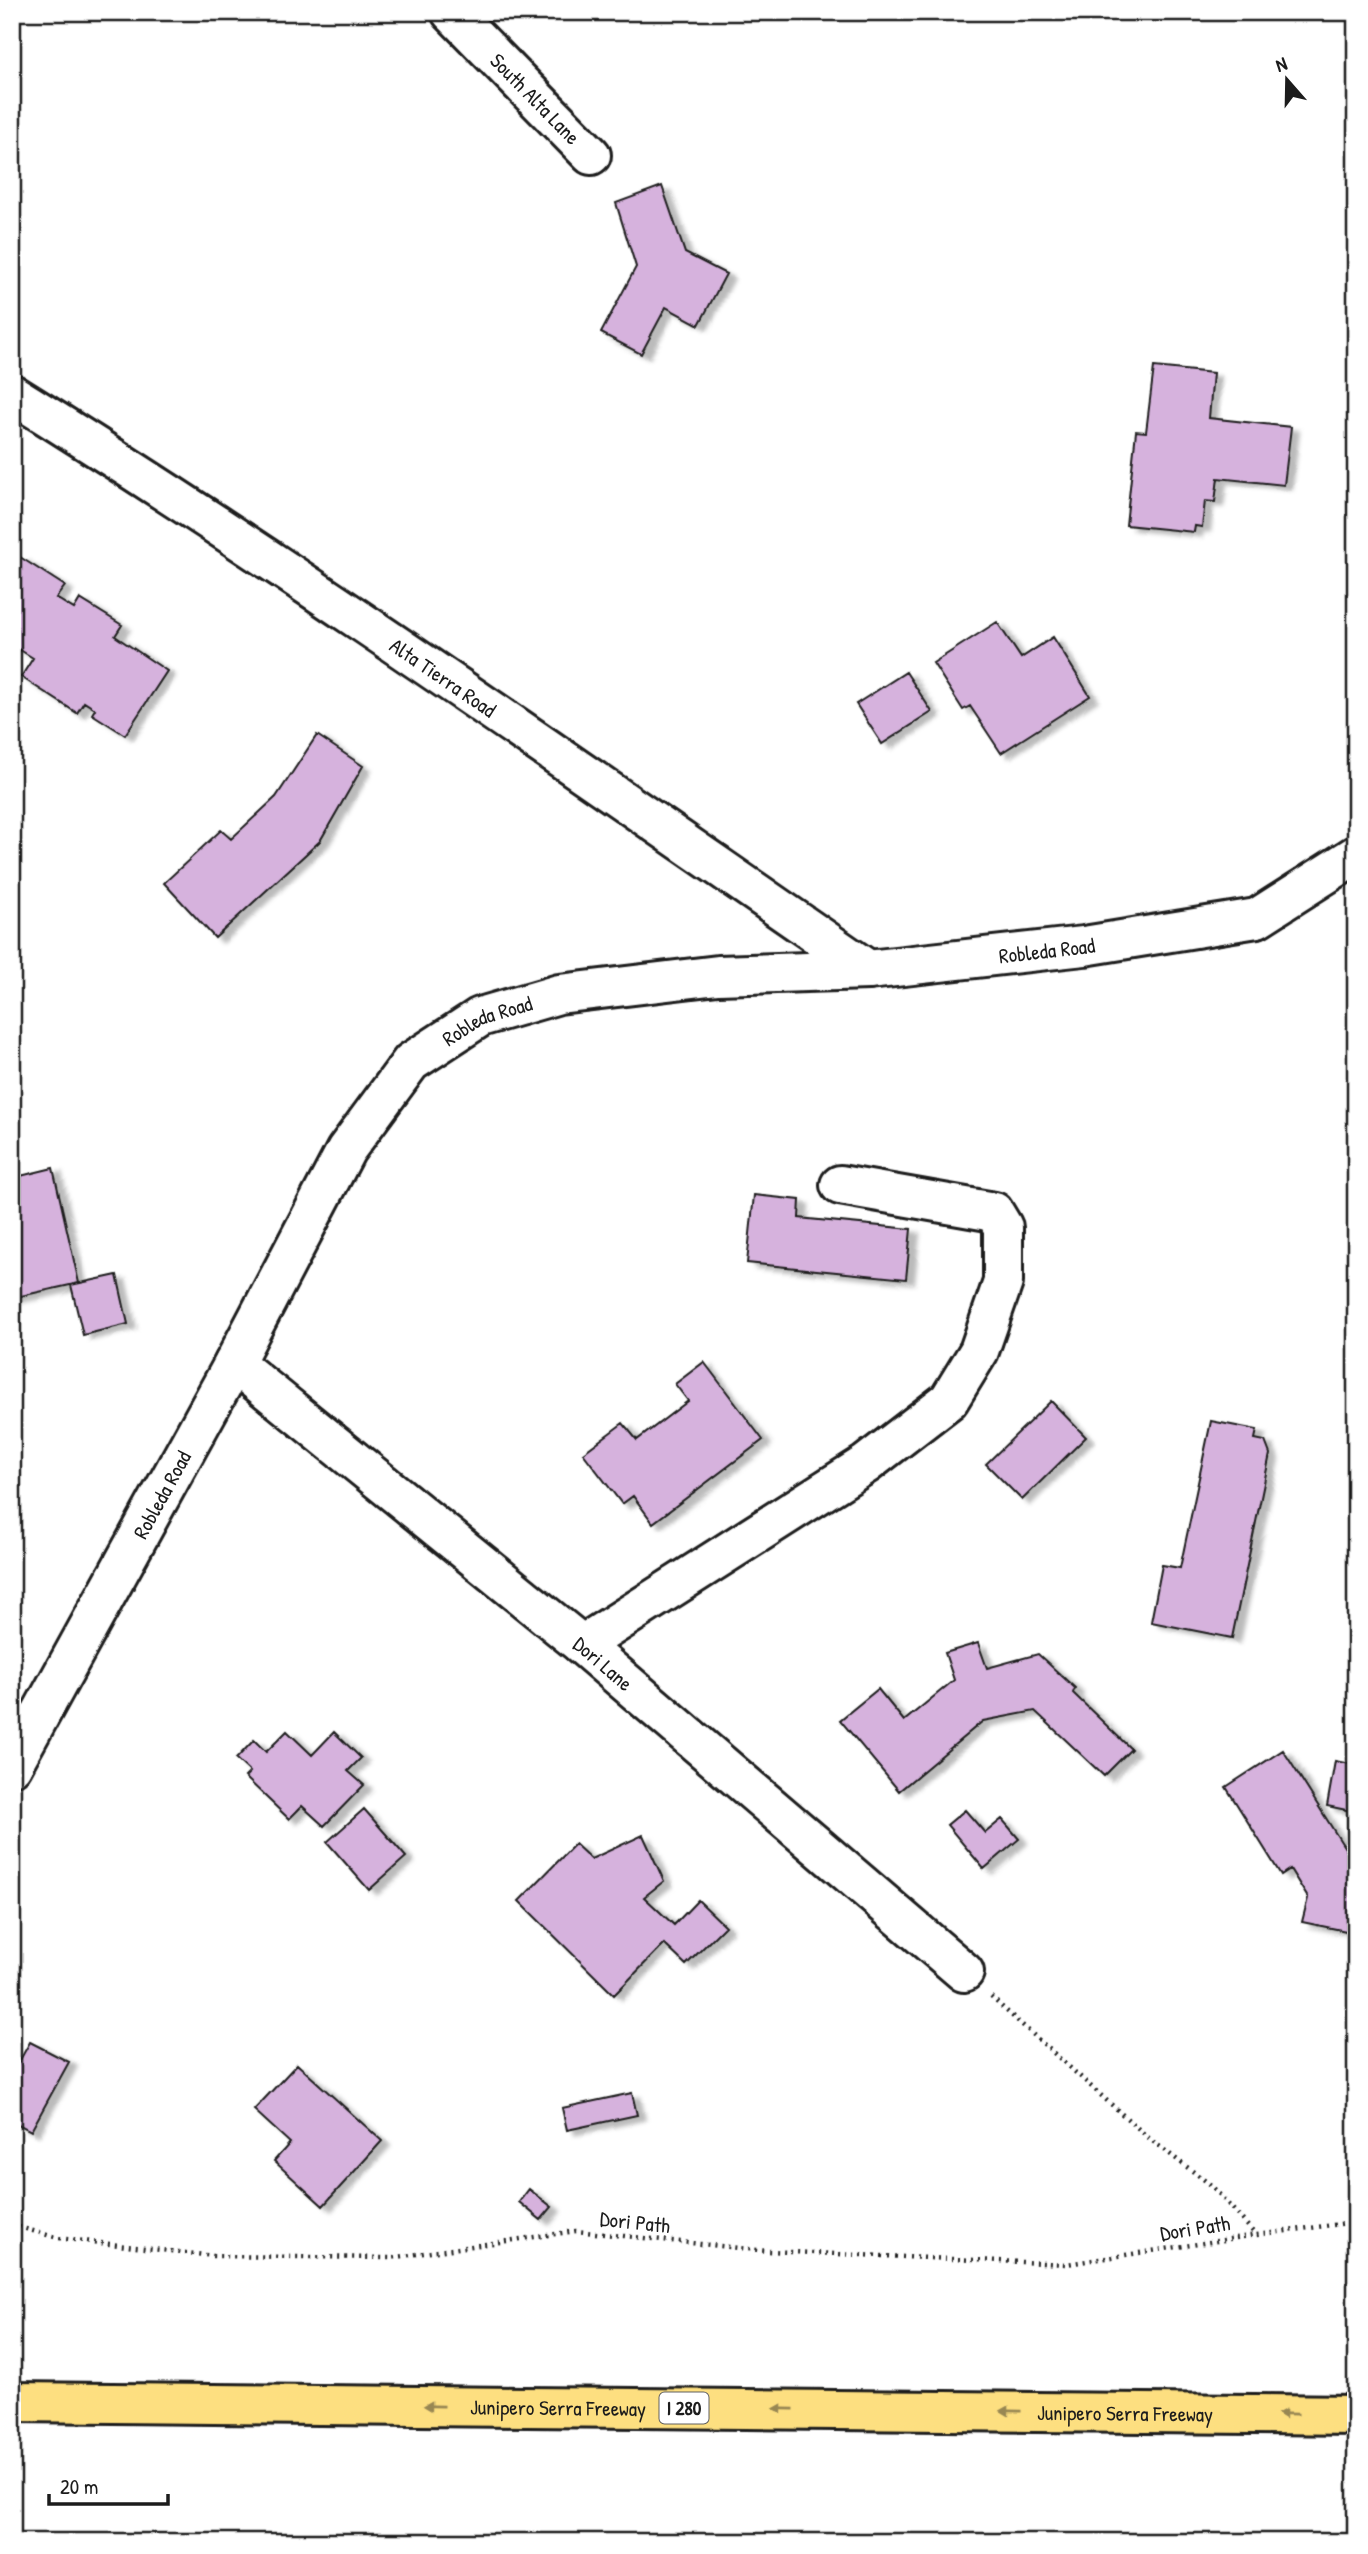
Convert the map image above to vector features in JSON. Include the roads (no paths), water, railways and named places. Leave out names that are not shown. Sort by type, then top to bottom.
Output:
[{"type":"highway","name":"Junipero Serra Freeway","points":[[12,2402],[1356,2415]]},
{"type":"street","name":"South Alta Lane","points":[[451,12],[591,155]]},
{"type":"street","name":"Alta Tierra Road","points":[[12,394],[108,454],[436,673],[868,970]]},
{"type":"street","name":"Robleda Road","points":[[12,1766],[234,1363],[346,1150],[411,1062],[480,1017],[559,994],[718,975],[868,970],[1084,946],[1257,918],[1356,855]]},
{"type":"street","points":[[582,1645],[866,1464],[948,1400],[979,1351],[1003,1282],[1003,1227],[994,1212],[840,1185]]},
{"type":"street","name":"Dori Lane","points":[[234,1363],[582,1645],[964,1972]]}]
